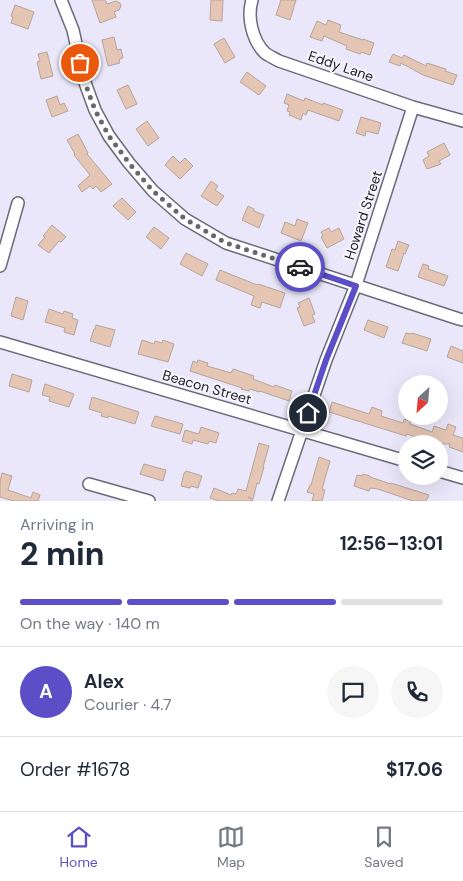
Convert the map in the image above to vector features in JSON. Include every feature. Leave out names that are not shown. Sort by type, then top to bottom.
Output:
[{"type":"street","points":[[61,0],[73,30],[84,80],[95,110],[109,136],[153,191],[185,219],[226,243],[463,320]]},
{"type":"street","name":"Eddy Lane","points":[[252,0],[250,8],[251,27],[257,44],[266,54],[279,61],[413,107],[463,121]]},
{"type":"street","name":"Howard Street","points":[[278,501],[326,360],[356,286],[413,107]]},
{"type":"street","points":[[0,266],[18,203]]},
{"type":"street","name":"Beacon Street","points":[[0,342],[398,459]]},
{"type":"street","points":[[448,474],[463,478]]},
{"type":"street","points":[[89,484],[149,501]]},
{"type":"building","points":[[92,0],[105,0],[107,4],[116,1],[121,6],[119,10],[114,12],[116,17],[100,23]]},
{"type":"building","points":[[211,0],[223,0],[222,21],[210,20]]},
{"type":"building","points":[[281,0],[296,0],[290,20],[276,15]]},
{"type":"building","points":[[15,5],[34,12],[28,29],[11,23],[13,17],[11,16]]},
{"type":"building","points":[[328,20],[341,25],[339,32],[374,43],[370,55],[346,49],[347,46],[324,36],[322,41],[310,37],[317,21],[326,25]]},
{"type":"building","points":[[114,37],[117,50],[121,49],[123,58],[119,59],[120,63],[108,66],[102,40]]},
{"type":"building","points":[[224,38],[235,57],[225,63],[214,44]]},
{"type":"building","points":[[47,52],[53,76],[41,79],[37,62],[40,61],[38,54]]},
{"type":"building","points":[[393,54],[402,58],[404,55],[426,66],[427,63],[446,69],[445,71],[457,75],[453,85],[423,75],[401,63],[400,66],[389,62]]},
{"type":"building","points":[[247,72],[266,86],[259,95],[240,82]]},
{"type":"building","points":[[128,85],[137,104],[126,109],[117,90]]},
{"type":"building","points":[[287,94],[304,101],[305,98],[343,110],[339,121],[308,110],[306,115],[303,113],[301,120],[289,115],[290,112],[287,111],[289,105],[284,103]]},
{"type":"building","points":[[57,96],[60,105],[64,103],[68,111],[52,117],[46,100]]},
{"type":"building","points":[[361,117],[381,123],[378,134],[366,131],[365,136],[356,133]]},
{"type":"building","points":[[147,121],[159,138],[148,146],[136,129]]},
{"type":"building","points":[[78,134],[87,154],[112,184],[101,192],[96,186],[93,189],[90,186],[82,192],[78,186],[90,175],[74,155],[67,140]]},
{"type":"building","points":[[444,143],[450,155],[439,161],[441,164],[427,169],[423,160],[429,156],[427,152]]},
{"type":"building","points":[[173,156],[180,163],[185,158],[193,166],[180,179],[165,165]]},
{"type":"building","points":[[211,181],[218,186],[215,190],[224,196],[217,206],[201,196]]},
{"type":"building","points":[[122,198],[136,212],[128,220],[113,206]]},
{"type":"building","points":[[248,206],[264,215],[259,228],[242,220]]},
{"type":"building","points":[[297,219],[308,223],[301,241],[281,233],[285,222],[295,226]]},
{"type":"building","points":[[52,225],[66,237],[61,242],[59,241],[49,253],[38,245]]},
{"type":"building","points":[[154,227],[169,238],[161,249],[146,237]]},
{"type":"building","points":[[329,228],[331,232],[339,228],[344,239],[327,248],[321,237],[323,236],[321,232]]},
{"type":"building","points":[[398,241],[409,245],[398,271],[386,267],[392,249],[395,250]]},
{"type":"building","points":[[186,253],[208,264],[202,276],[180,264]]},
{"type":"building","points":[[423,264],[429,266],[428,269],[448,276],[444,286],[418,277]]},
{"type":"building","points":[[220,270],[257,285],[285,293],[280,308],[262,302],[260,308],[251,305],[254,296],[216,280]]},
{"type":"building","points":[[16,297],[28,301],[23,320],[11,316]]},
{"type":"building","points":[[309,298],[315,314],[312,315],[315,322],[304,326],[297,308],[300,307],[298,303]]},
{"type":"building","points":[[49,309],[63,314],[64,311],[73,314],[72,318],[78,320],[74,335],[64,332],[65,328],[45,322]]},
{"type":"building","points":[[368,320],[388,327],[384,338],[364,330]]},
{"type":"building","points":[[96,325],[115,330],[110,347],[90,341]]},
{"type":"building","points":[[406,333],[431,339],[427,351],[402,343]]},
{"type":"building","points":[[142,340],[154,344],[155,341],[162,343],[163,340],[174,344],[168,362],[138,354]]},
{"type":"building","points":[[451,346],[463,351],[463,363],[447,357]]},
{"type":"building","points":[[198,360],[208,363],[207,366],[231,373],[233,369],[254,376],[253,379],[274,387],[275,385],[292,391],[289,401],[260,391],[241,389],[190,371],[193,361],[197,363]]},
{"type":"building","points":[[12,374],[32,380],[29,392],[9,386]]},
{"type":"building","points":[[45,384],[74,394],[69,407],[49,401],[50,397],[42,395]]},
{"type":"building","points":[[92,397],[139,412],[135,424],[108,416],[108,418],[101,416],[102,413],[89,409]]},
{"type":"building","points":[[332,402],[369,414],[372,407],[382,411],[381,416],[398,421],[398,425],[413,425],[432,432],[434,426],[446,430],[448,424],[456,427],[453,435],[463,438],[463,452],[449,447],[448,435],[403,435],[329,412]]},
{"type":"building","points":[[155,416],[183,424],[180,434],[151,426]]},
{"type":"building","points":[[201,427],[219,433],[216,443],[209,441],[208,444],[193,440],[192,444],[182,441],[185,430],[199,434]]},
{"type":"building","points":[[259,443],[269,446],[253,499],[248,497],[253,501],[219,501],[210,498],[214,488],[231,495],[232,493],[236,494],[238,489],[246,491]]},
{"type":"building","points":[[319,457],[330,461],[322,489],[325,490],[322,501],[312,501],[314,494],[307,492],[311,485]]},
{"type":"building","points":[[144,464],[166,470],[163,481],[140,474]]},
{"type":"building","points":[[186,471],[202,476],[198,488],[181,486]]},
{"type":"building","points":[[2,473],[12,476],[8,490],[31,498],[33,492],[40,495],[38,501],[14,501],[0,497]]},
{"type":"building","points":[[363,474],[429,495],[426,501],[413,501],[378,489],[370,488],[369,491],[354,486],[357,475],[362,476]]},
{"type":"way so far","points":[[80,63],[95,110],[109,136],[153,191],[185,219],[226,243],[300,267]]},
{"type":"route","points":[[300,267],[356,286],[326,360],[308,413]]}]
